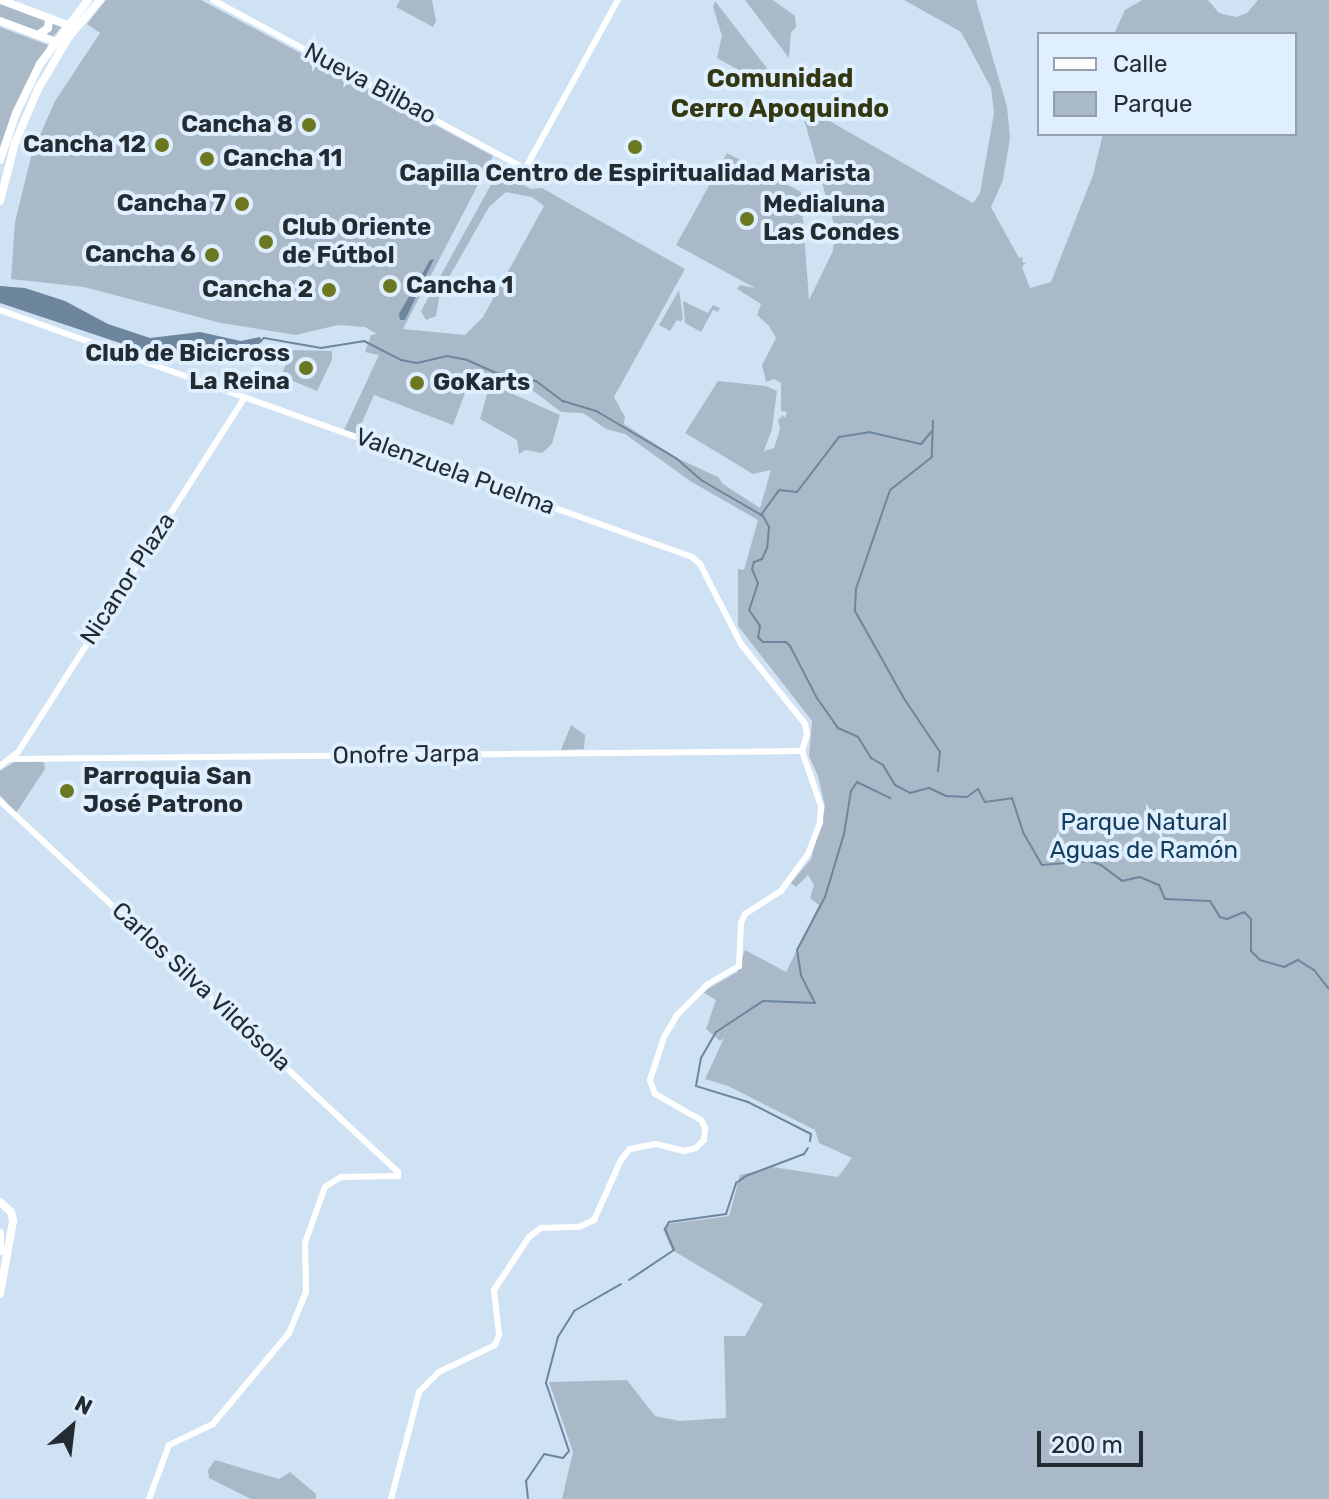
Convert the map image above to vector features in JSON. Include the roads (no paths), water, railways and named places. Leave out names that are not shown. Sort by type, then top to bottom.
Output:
[{"type":"main road","points":[[1,0],[67,25]]},
{"type":"main road","points":[[0,201],[26,116],[67,25],[88,0]]},
{"type":"main road","points":[[0,160],[22,100],[62,41],[100,0]]},
{"type":"main road","points":[[38,35],[48,28],[49,18]]},
{"type":"main road","points":[[0,21],[62,41]]},
{"type":"main road","points":[[62,41],[67,25]]},
{"type":"main road","points":[[0,1202],[11,1212],[13,1221],[0,1294]]},
{"type":"main road","points":[[0,1233],[0,1251]]},
{"type":"street","name":"Nueva Bilbao","points":[[213,0],[525,169],[614,1]]},
{"type":"street","name":"Valenzuela Puelma","points":[[0,310],[692,557],[700,564],[741,644],[805,724],[807,734],[802,751],[821,806],[820,822],[808,854],[781,891],[745,914],[741,923],[739,966],[708,984],[677,1015],[664,1037],[650,1080],[655,1094],[701,1120],[705,1128],[704,1140],[696,1148],[684,1151],[656,1144],[634,1147],[623,1157],[594,1220],[579,1227],[541,1228],[529,1237],[494,1290],[499,1335],[495,1345],[439,1372],[419,1392],[391,1499]]},
{"type":"street","name":"Nicanor Plaza","points":[[11,759],[245,397]]},
{"type":"street","name":"Onofre Jarpa","points":[[11,759],[802,751]]},
{"type":"street","points":[[0,766],[11,759]]},
{"type":"street","name":"Carlos Silva Vildósola","points":[[0,801],[397,1169],[398,1176],[344,1176],[327,1184],[305,1243],[306,1292],[289,1333],[213,1424],[169,1445],[149,1499]]},
{"type":"waterway","points":[[259,342],[264,338],[321,348],[364,341],[401,360],[417,363],[447,356],[467,360],[496,373],[536,381],[563,401],[598,412],[677,459],[701,480],[763,516],[769,527],[767,548],[762,559],[754,562],[752,569],[758,583],[749,610],[760,626],[758,637],[763,642],[786,642],[790,646],[817,698],[838,728],[858,737],[871,758],[883,765],[895,785],[910,793],[929,788],[946,796],[967,797],[978,789],[985,802],[1012,798],[1024,834],[1042,865],[1089,861],[1101,865],[1122,881],[1140,877],[1159,885],[1165,899],[1210,901],[1220,917],[1227,919],[1244,912],[1251,919],[1251,951],[1260,960],[1284,967],[1298,960],[1314,970],[1329,989]]},
{"type":"waterway","points":[[933,421],[932,457],[890,490],[856,589],[855,611],[905,700],[940,752],[938,771]]},
{"type":"waterway","points":[[761,515],[779,490],[797,492],[839,437],[869,432],[921,444],[931,432]]},
{"type":"waterway","points":[[810,1141],[811,1134],[748,1102],[696,1086],[701,1058],[716,1032],[763,1001],[815,1003],[801,975],[797,950],[825,897],[844,834],[851,791],[857,782],[890,798]]},
{"type":"waterway","points":[[629,1280],[674,1250],[665,1229],[669,1222],[726,1214],[736,1183],[746,1176],[804,1154],[808,1148]]},
{"type":"waterway","points":[[528,1499],[526,1481],[544,1454],[563,1458],[569,1451],[546,1383],[558,1337],[574,1311],[621,1284]]},
{"type":"place","name":"Cancha 8","points":[[309,125]]},
{"type":"place","name":"Cancha 12","points":[[162,145]]},
{"type":"place","name":"Capilla Centro de Espiritualidad Marista","points":[[635,147]]},
{"type":"place","name":"Cancha 11","points":[[207,159]]},
{"type":"place","name":"Cancha 7","points":[[242,204]]},
{"type":"place","name":"Medialuna Las Condes","points":[[747,219]]},
{"type":"place","name":"Club Oriente de Fútbol","points":[[266,242]]},
{"type":"place","name":"Cancha 6","points":[[212,255]]},
{"type":"place","name":"Cancha 1","points":[[390,286]]},
{"type":"place","name":"Cancha 2","points":[[329,290]]},
{"type":"place","name":"Club de Bicicross La Reina","points":[[306,368]]},
{"type":"place","name":"GoKarts","points":[[417,383]]},
{"type":"place","name":"Parroquia San José Patrono","points":[[67,791]]},
{"type":"district","name":"Comunidad Cerro Apoquindo","points":[[780,94]]},
{"type":"park label","name":"Parque Natural Aguas de Ramón","points":[[1144,837]]}]
